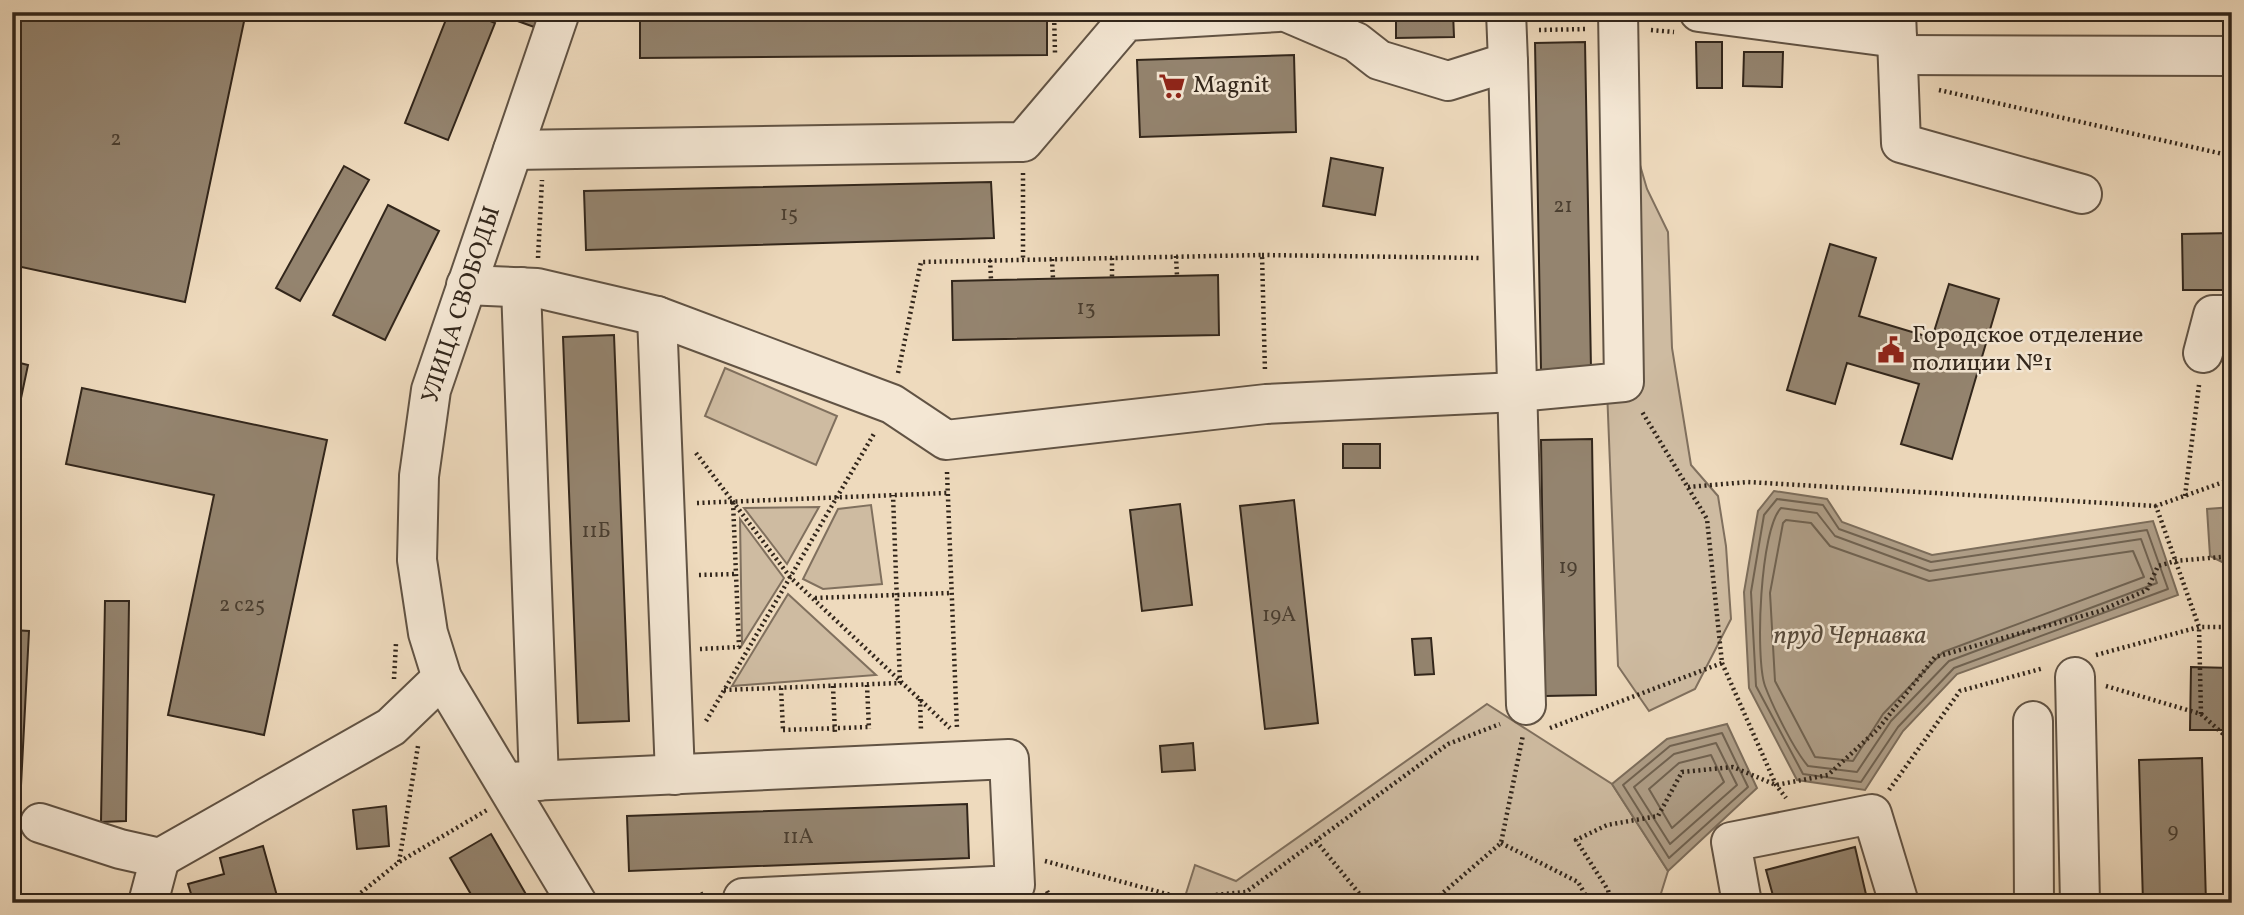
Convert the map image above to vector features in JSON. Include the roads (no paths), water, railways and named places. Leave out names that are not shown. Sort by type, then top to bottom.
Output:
[{"type":"street","name":"УЛИЦА СВОБОДЫ","points":[[560,12],[431,390],[419,476],[417,560],[428,633],[442,678],[520,786],[577,903]]},
{"type":"street","points":[[513,150],[1023,142],[1121,16],[1278,12]]},
{"type":"street","points":[[1286,12],[1355,27],[1379,60],[1448,81],[1507,39]]},
{"type":"street","points":[[1699,12],[1772,17],[1897,35],[2232,56]]},
{"type":"street","points":[[466,285],[537,288],[657,316],[892,404],[946,440],[1266,404],[1517,392],[1624,382],[1617,20]]},
{"type":"street","points":[[1897,35],[1901,143],[2082,194]]},
{"type":"street","points":[[1507,39],[1517,392],[1531,724]]},
{"type":"street","points":[[521,287],[520,786],[675,775],[1009,759],[1015,885],[743,898],[744,903]]},
{"type":"street","points":[[2203,354],[2213,315],[2232,315]]},
{"type":"street","points":[[657,316],[675,775]]},
{"type":"street","points":[[2075,677],[2080,903]]},
{"type":"street","points":[[40,822],[120,849],[160,858],[391,727],[442,678]]},
{"type":"street","points":[[2033,721],[2034,903]]},
{"type":"street","points":[[1742,903],[1731,842],[1872,814],[1899,903]]},
{"type":"street","points":[[148,903],[160,858]]},
{"type":"water","name":"пруд Чернавка","points":[[1774,491],[1827,499],[1842,522],[1932,555],[2153,521],[2178,595],[1957,674],[1903,731],[1865,790],[1797,780],[1749,688],[1744,592],[1758,511]]},
{"type":"water","points":[[2232,507],[2232,567],[2210,556],[2207,509]]},
{"type":"water","points":[[1727,724],[1757,788],[1668,871],[1612,784],[1667,739]]},
{"type":"place","name":"Magnit","points":[[1172,86]]},
{"type":"place","name":"Городское отделение полиции №1","points":[[1891,350]]}]
